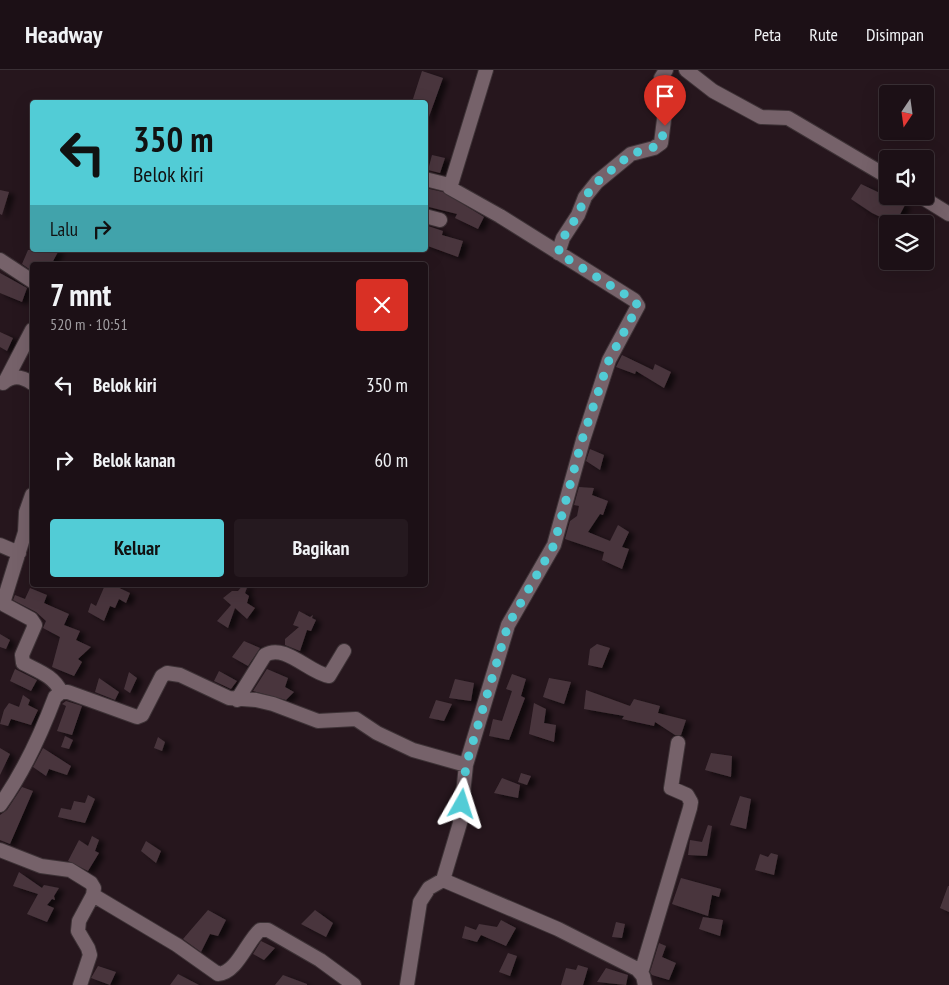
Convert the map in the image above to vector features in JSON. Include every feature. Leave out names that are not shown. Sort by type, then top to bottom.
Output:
[{"type":"street","points":[[449,185],[486,70]]},
{"type":"street","points":[[558,253],[563,238],[578,215],[585,197],[597,182],[631,154],[654,148],[661,142],[664,132],[665,112],[660,78],[666,70]]},
{"type":"street","points":[[686,70],[713,91],[761,117],[788,118],[879,172]]},
{"type":"street","points":[[407,985],[420,902],[429,888],[443,880],[460,823],[466,765],[508,625],[554,545],[582,440],[609,360],[638,306],[634,300],[500,216],[452,190],[449,185],[428,181]]},
{"type":"street","points":[[934,205],[949,214]]},
{"type":"street","points":[[428,217],[440,220]]},
{"type":"street","points":[[0,260],[30,280]]},
{"type":"street","points":[[3,383],[30,334]]},
{"type":"street","points":[[3,383],[15,377],[24,378],[30,382]]},
{"type":"street","points":[[30,501],[26,512],[25,532],[4,600],[5,605],[31,619],[35,625],[21,660],[52,678],[57,683],[61,692]]},
{"type":"street","points":[[0,545],[19,553]]},
{"type":"street","points":[[237,700],[265,655],[283,653],[329,676],[344,651]]},
{"type":"street","points":[[0,805],[10,791],[29,754],[55,697],[61,692],[68,692],[137,717],[142,715],[162,676],[167,673],[180,675],[237,700],[256,700],[273,704],[318,722],[356,719],[377,733],[414,750],[466,765]]},
{"type":"street","points":[[443,880],[558,930],[643,979],[691,802],[687,795],[671,788],[678,743]]},
{"type":"street","points":[[0,850],[41,866],[70,870],[91,883],[94,888],[93,895],[78,921],[78,931],[90,955],[80,985]]},
{"type":"street","points":[[93,895],[177,945],[218,974],[230,970],[253,936],[260,930],[268,930],[320,960],[354,985]]},
{"type":"building","points":[[422,71],[443,78],[428,119],[428,100],[413,100]]},
{"type":"building","points":[[432,155],[445,158],[440,173],[428,170]]},
{"type":"building","points":[[861,184],[879,193],[879,205],[905,205],[900,215],[879,216],[851,199]]},
{"type":"building","points":[[428,189],[443,192],[484,217],[478,229],[455,218],[457,214],[428,207]]},
{"type":"building","points":[[0,190],[9,192],[2,215],[0,214]]},
{"type":"building","points":[[428,226],[443,231],[442,235],[463,241],[458,257],[428,246]]},
{"type":"building","points":[[28,250],[30,252],[58,252],[53,262],[30,262],[30,270],[22,264]]},
{"type":"building","points":[[0,273],[27,288],[22,302],[0,293]]},
{"type":"building","points":[[0,332],[13,338],[7,351],[0,347]]},
{"type":"building","points":[[622,355],[653,370],[655,364],[671,372],[664,388],[636,371],[635,374],[616,367]]},
{"type":"building","points":[[590,449],[604,455],[600,470],[586,461]]},
{"type":"building","points":[[579,487],[594,488],[592,495],[608,501],[603,515],[600,514],[588,532],[610,541],[618,525],[629,532],[622,547],[629,549],[622,569],[602,560],[604,552],[565,539],[570,521],[577,516],[579,506],[574,505]]},
{"type":"building","points":[[104,587],[117,587],[130,593],[126,603],[119,599],[115,608],[110,606],[104,621],[88,612],[91,603],[96,606]]},
{"type":"building","points":[[241,587],[247,587],[245,593],[249,596],[247,603],[255,608],[247,619],[235,608],[228,628],[217,621],[231,605],[223,598],[232,591],[238,591]]},
{"type":"building","points":[[30,588],[47,595],[44,603],[69,614],[64,625],[80,631],[76,640],[91,647],[78,659],[82,662],[74,676],[52,667],[60,637],[43,628],[46,621],[36,612],[13,600],[15,595],[25,599]]},
{"type":"building","points":[[299,611],[310,617],[313,615],[312,618],[316,620],[311,631],[307,630],[300,651],[285,645],[285,639],[299,627],[293,625]]},
{"type":"building","points":[[0,634],[10,640],[6,649],[0,647]]},
{"type":"building","points":[[244,641],[260,648],[248,666],[232,657]]},
{"type":"building","points":[[597,644],[610,648],[602,668],[588,665],[590,649]]},
{"type":"building","points":[[15,669],[37,680],[31,691],[10,681]]},
{"type":"building","points":[[267,669],[288,678],[285,687],[294,692],[286,700],[253,691]]},
{"type":"building","points":[[219,671],[237,681],[231,689],[214,681]]},
{"type":"building","points":[[129,672],[137,678],[130,693],[124,689]]},
{"type":"building","points":[[512,674],[526,679],[521,696],[525,698],[509,740],[489,736],[493,719],[502,721],[512,691],[506,689]]},
{"type":"building","points":[[99,678],[119,692],[115,700],[95,692]]},
{"type":"building","points":[[549,678],[571,682],[564,704],[543,697]]},
{"type":"building","points":[[455,679],[474,683],[471,701],[449,698]]},
{"type":"building","points":[[586,690],[630,706],[634,699],[660,706],[658,713],[686,720],[681,735],[675,735],[655,722],[654,726],[622,719],[624,716],[584,709]]},
{"type":"building","points":[[23,695],[30,700],[28,705],[38,710],[31,725],[11,719],[8,726],[0,724],[4,710],[9,703],[19,707]]},
{"type":"building","points":[[436,700],[452,704],[444,721],[429,718]]},
{"type":"building","points":[[66,701],[82,706],[72,735],[57,731],[66,706],[62,704]]},
{"type":"building","points":[[534,703],[546,709],[544,723],[556,725],[554,742],[529,734]]},
{"type":"building","points":[[65,736],[73,740],[69,749],[61,747]]},
{"type":"building","points":[[158,737],[165,742],[162,751],[154,748]]},
{"type":"building","points":[[0,748],[10,754],[0,775]]},
{"type":"building","points":[[43,748],[71,766],[67,775],[49,769],[46,776],[33,767]]},
{"type":"building","points":[[711,753],[732,756],[731,777],[705,770]]},
{"type":"building","points":[[521,773],[531,776],[527,785],[518,782]]},
{"type":"building","points":[[502,778],[520,785],[518,798],[494,793]]},
{"type":"building","points":[[22,787],[33,791],[10,844],[0,840],[0,815],[7,810]]},
{"type":"building","points":[[88,795],[95,799],[85,823],[58,817],[61,808],[71,810],[74,801],[85,803]]},
{"type":"building","points":[[740,796],[751,799],[746,829],[730,825]]},
{"type":"building","points":[[708,825],[712,826],[707,856],[688,855],[690,840],[702,842]]},
{"type":"building","points":[[92,836],[99,840],[95,851],[99,853],[88,871],[68,861],[79,840],[88,846]]},
{"type":"building","points":[[146,841],[161,851],[156,863],[141,851]]},
{"type":"building","points":[[771,853],[778,855],[774,875],[755,870],[760,854],[768,857]]},
{"type":"building","points":[[19,872],[42,888],[44,885],[59,888],[54,896],[55,900],[52,899],[47,905],[54,908],[47,922],[27,914],[38,894],[13,886]]},
{"type":"building","points":[[681,878],[721,889],[719,897],[712,895],[708,916],[672,904]]},
{"type":"building","points":[[949,886],[949,912],[940,908]]},
{"type":"building","points":[[208,910],[226,920],[218,936],[210,934],[201,952],[183,939]]},
{"type":"building","points":[[315,910],[333,923],[326,937],[301,924]]},
{"type":"building","points":[[703,917],[723,920],[720,936],[699,929]]},
{"type":"building","points":[[501,920],[516,928],[506,946],[481,935],[477,942],[462,938],[465,926],[476,930],[479,924],[497,927]]},
{"type":"building","points":[[616,922],[625,924],[622,938],[612,937]]},
{"type":"building","points":[[261,941],[275,948],[264,960],[253,954]]},
{"type":"building","points":[[659,943],[666,946],[662,957],[676,963],[669,980],[652,975],[650,972]]},
{"type":"building","points":[[508,953],[517,956],[510,976],[499,972]]},
{"type":"building","points":[[578,965],[588,968],[583,985],[561,985],[566,968],[576,970]]},
{"type":"building","points":[[98,966],[116,972],[110,985],[91,978]]},
{"type":"building","points":[[606,968],[628,975],[626,985],[597,982]]},
{"type":"building","points":[[178,974],[199,985],[170,985]]},
{"type":"building","points":[[283,975],[307,984],[307,985],[275,985]]},
{"type":"route","points":[[462,804],[466,765],[508,625],[554,545],[582,440],[609,360],[638,306],[634,300],[558,253],[563,238],[578,215],[585,197],[597,182],[631,154],[657,146],[661,142],[665,126]]}]
